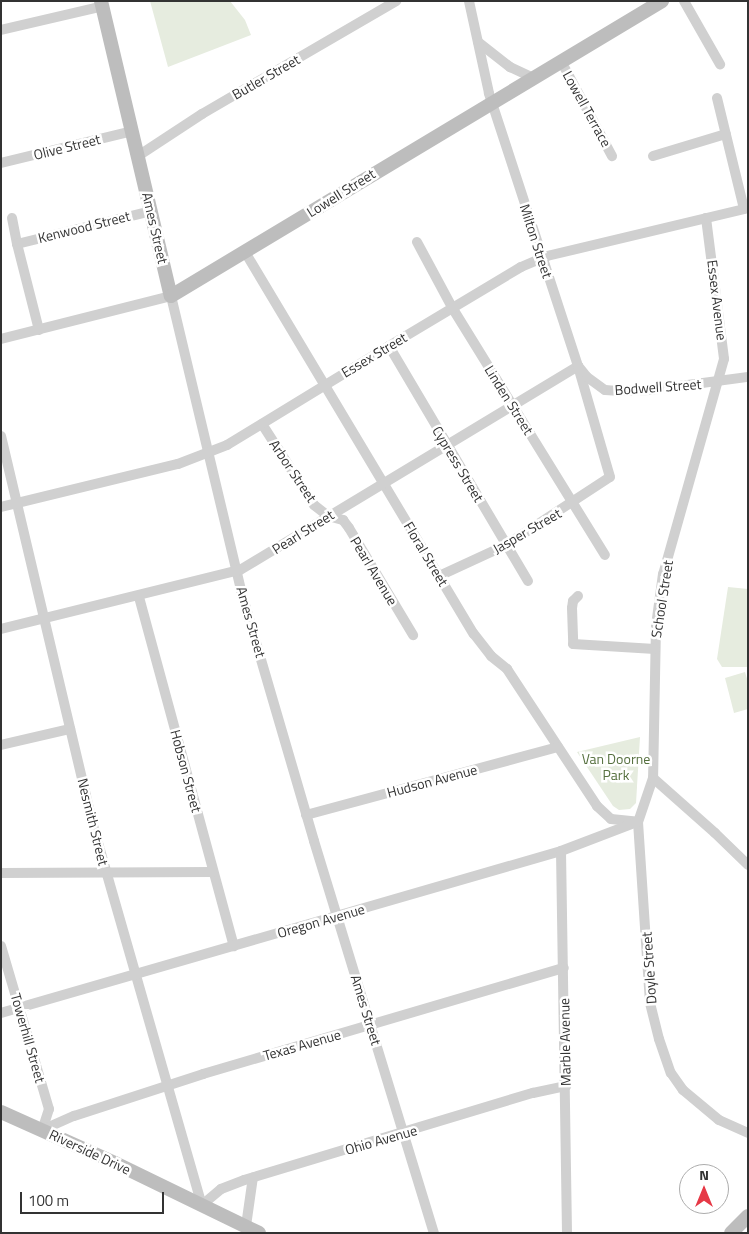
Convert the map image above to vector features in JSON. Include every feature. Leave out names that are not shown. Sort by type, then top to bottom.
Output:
[{"type":"street","name":"Butler Street","points":[[138,156],[202,114],[396,1]]},
{"type":"street","name":"Milton Street","points":[[469,1],[492,103],[541,258],[578,366],[610,478]]},
{"type":"street","name":"Lowell Street","points":[[1,339],[171,296],[662,1]]},
{"type":"street","points":[[684,1],[720,64]]},
{"type":"street","name":"Ames Street","points":[[102,4],[237,571],[306,814],[434,1233]]},
{"type":"street","points":[[1,30],[102,4]]},
{"type":"street","points":[[478,42],[510,67],[534,78]]},
{"type":"street","name":"Lowell Terrace","points":[[561,62],[612,156]]},
{"type":"street","points":[[717,98],[746,209]]},
{"type":"street","name":"Olive Street","points":[[1,163],[132,132]]},
{"type":"street","points":[[653,156],[726,134]]},
{"type":"street","name":"Essex Street","points":[[1,507],[178,464],[208,454],[227,445],[325,384],[541,258],[583,246],[746,209]]},
{"type":"street","name":"Kenwood Street","points":[[17,244],[151,211]]},
{"type":"street","points":[[12,218],[39,330]]},
{"type":"street","name":"Essex Avenue","points":[[706,218],[724,359],[720,382]]},
{"type":"street","name":"Linden Street","points":[[418,242],[453,308],[605,555]]},
{"type":"street","name":"Floral Street","points":[[245,252],[474,634],[491,656],[507,669],[597,806],[611,819],[638,822]]},
{"type":"street","name":"Cypress Street","points":[[389,346],[528,581]]},
{"type":"street","name":"Bodwell Street","points":[[578,366],[587,377],[605,390],[650,390],[748,378]]},
{"type":"street","name":"Pearl Street","points":[[1,630],[237,571],[578,366]]},
{"type":"street","name":"School Street","points":[[638,822],[653,778],[656,626],[664,574],[720,382]]},
{"type":"street","name":"Arbor Street","points":[[262,424],[314,505],[328,516]]},
{"type":"street","name":"Nesmith Street","points":[[1,436],[106,873],[166,1086],[202,1205]]},
{"type":"street","name":"Jasper Street","points":[[439,576],[506,545],[610,478]]},
{"type":"street","name":"Pearl Avenue","points":[[328,516],[342,520],[349,528],[413,635]]},
{"type":"street","points":[[578,596],[573,601],[572,608],[573,644],[655,649]]},
{"type":"street","name":"Hobson Street","points":[[138,597],[234,946]]},
{"type":"street","points":[[1,745],[70,729]]},
{"type":"street","name":"Hudson Avenue","points":[[306,814],[558,747]]},
{"type":"street","points":[[653,778],[748,865]]},
{"type":"street","name":"Oregon Avenue","points":[[1,1013],[560,851],[638,822]]},
{"type":"street","name":"Doyle Street","points":[[638,822],[650,1003],[659,1039],[671,1073],[683,1090],[719,1120],[748,1133]]},
{"type":"street","name":"Marble Avenue","points":[[560,851],[564,968],[567,1233]]},
{"type":"street","points":[[1,873],[213,872]]},
{"type":"street","name":"Towerhill Street","points":[[1,946],[49,1109],[42,1130]]},
{"type":"street","name":"Texas Avenue","points":[[42,1130],[74,1116],[166,1086],[564,968]]},
{"type":"street","name":"Ohio Avenue","points":[[202,1205],[221,1189],[253,1177],[533,1093],[566,1086]]},
{"type":"street","name":"Riverside Drive","points":[[1,1112],[259,1233]]},
{"type":"street","points":[[246,1226],[253,1177]]},
{"type":"street","points":[[731,1233],[748,1216]]},
{"type":"green space","points":[[150,1],[230,1],[245,20],[251,35],[168,67]]},
{"type":"green space","points":[[728,587],[748,589],[748,667],[722,667],[717,659]]},
{"type":"green space","points":[[745,672],[748,682],[748,709],[734,713],[725,678]]},
{"type":"green space","name":"Van Doorne Park","points":[[640,737],[636,803],[630,809],[619,810],[613,806],[577,752]]}]
